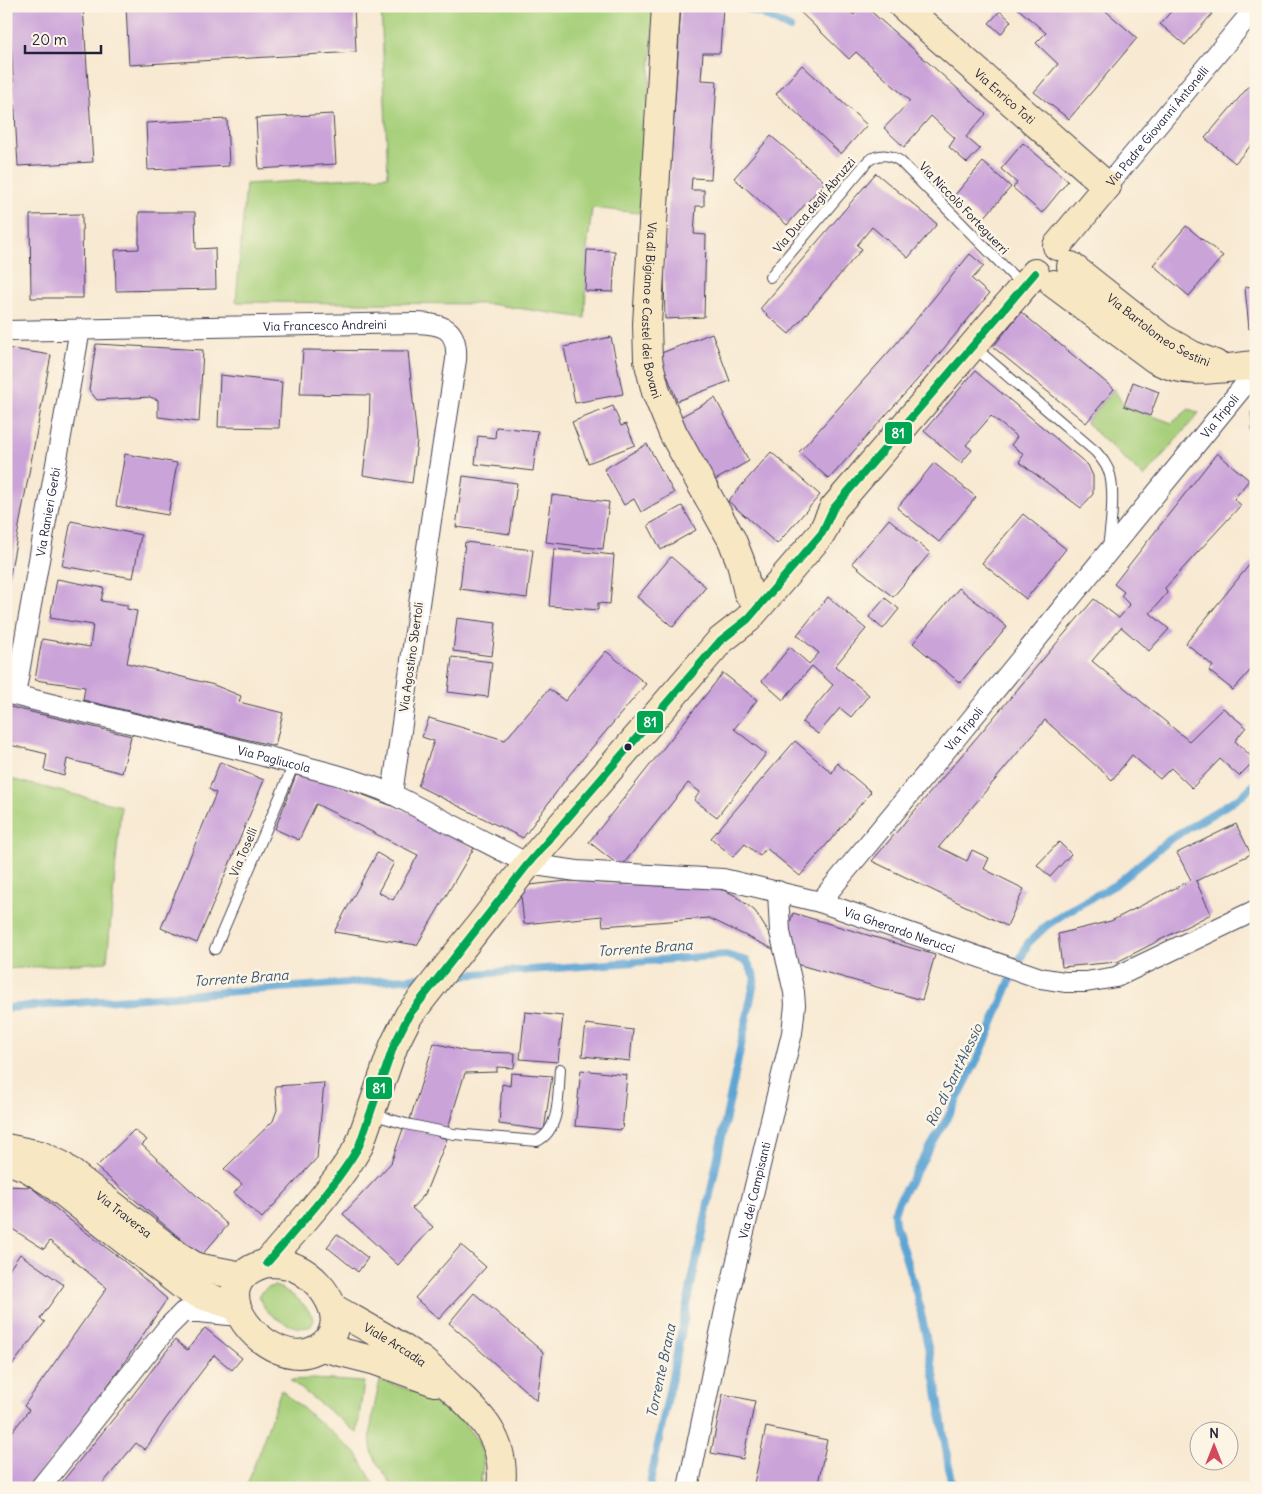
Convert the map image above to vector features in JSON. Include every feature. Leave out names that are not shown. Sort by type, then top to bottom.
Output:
[{"type":"street","name":"Via di Bigiano e Castel dei Bovani","points":[[666,6],[647,324],[648,360],[656,392],[673,433],[737,551],[748,593]]},
{"type":"street","name":"Via Enrico Toti","points":[[903,6],[1107,186]]},
{"type":"street","name":"Via Padre Giovanni Antonelli","points":[[834,509],[973,346],[1048,271],[1107,186],[1256,7]]},
{"type":"street","name":"Via Bartolomeo Sestini","points":[[1048,271],[1192,355],[1226,368],[1256,366]]},
{"type":"street","name":"Via Francesco Andreini","points":[[6,331],[415,323],[442,327],[451,333],[457,348],[430,520]]},
{"type":"street","name":"Via Ranieri Gerbi","points":[[11,694],[80,329]]},
{"type":"street","name":"Via Tripoli","points":[[820,902],[1256,371]]},
{"type":"street","points":[[720,640],[736,607],[809,522],[834,509]]},
{"type":"street","points":[[255,1269],[286,1264],[305,1273],[322,1287],[333,1308],[334,1327],[328,1340],[321,1347],[301,1354],[282,1350],[256,1335],[237,1311],[234,1297],[235,1290],[328,1190],[351,1160],[359,1146],[394,1046],[409,1015],[528,864],[720,640],[748,620],[822,533],[834,509]]},
{"type":"street","name":"Via Agostino Sbertoli","points":[[392,794],[430,520]]},
{"type":"street","name":"Via Pagliucola","points":[[11,694],[348,778],[392,794],[528,864]]},
{"type":"street","name":"Via Gherardo Nerucci","points":[[528,864],[577,871],[723,879],[778,891],[820,902],[1040,978],[1065,982],[1086,982],[1116,977],[1256,910]]},
{"type":"street","name":"Via dei Campisanti","points":[[688,1488],[725,1310],[792,1033],[795,1004],[794,992],[780,932],[778,891]]},
{"type":"street","name":"Via Traversa","points":[[6,1148],[40,1155],[61,1165],[177,1256],[196,1267],[255,1269]]},
{"type":"street","name":"Via Traversa","points":[[6,1160],[28,1168],[50,1182],[187,1289],[237,1311]]},
{"type":"street","points":[[297,1268],[328,1190]]},
{"type":"street","name":"Viale Arcadia","points":[[333,1308],[409,1352],[423,1362],[475,1409],[492,1433],[498,1450],[502,1481],[501,1488]]},
{"type":"street","points":[[40,1488],[167,1328],[183,1312],[237,1311]]},
{"type":"street","name":"Viale Arcadia","points":[[321,1347],[376,1361],[453,1389]]},
{"type":"lane","name":"Via Niccolò Forteguerri","points":[[881,155],[894,157],[900,161],[1048,271]]},
{"type":"lane","name":"Via Duca degli Abruzzi","points":[[770,276],[868,161],[874,156],[881,155]]},
{"type":"lane","points":[[973,346],[1096,452],[1104,462],[1110,474],[1112,487],[1106,554]]},
{"type":"lane","name":"Via Toselli","points":[[215,949],[294,764]]},
{"type":"lane","points":[[370,1114],[454,1134],[537,1141],[550,1130],[556,1113],[560,1070]]},
{"type":"green space","points":[[381,6],[655,6],[640,213],[592,208],[587,250],[585,318],[490,304],[236,302],[246,184],[388,176]]},
{"type":"green space","points":[[1114,389],[1124,406],[1172,423],[1189,409],[1199,413],[1144,477],[1086,423]]},
{"type":"green space","points":[[6,778],[121,806],[107,962],[6,969]]},
{"type":"green space","points":[[275,1286],[292,1295],[303,1304],[314,1320],[311,1326],[304,1328],[296,1327],[278,1320],[270,1314],[260,1300],[260,1293],[268,1287]]},
{"type":"green space","points":[[312,1379],[364,1382],[357,1433],[290,1380]]},
{"type":"green space","points":[[380,1380],[419,1393],[462,1421],[478,1441],[484,1456],[480,1488],[394,1488],[377,1463],[371,1446],[372,1417]]},
{"type":"green space","points":[[281,1390],[357,1454],[376,1488],[246,1488]]},
{"type":"building","points":[[9,6],[83,6],[93,162],[18,166]]},
{"type":"building","points":[[126,6],[354,6],[356,52],[129,65]]},
{"type":"building","points":[[681,6],[723,7],[720,53],[703,53],[701,80],[717,81],[711,179],[692,178],[691,190],[704,190],[704,206],[696,206],[694,234],[706,235],[704,317],[665,319],[664,272]]},
{"type":"building","points":[[794,6],[844,6],[854,15],[862,6],[865,6],[986,114],[966,137],[980,149],[967,163],[949,147],[955,138],[931,116],[904,147],[884,128],[910,101],[856,52],[849,59]]},
{"type":"building","points":[[1015,6],[1100,6],[1137,38],[1069,119],[1034,92],[1058,64],[1036,43],[1046,33]]},
{"type":"building","points":[[1176,6],[1203,6],[1212,14],[1185,45],[1160,24]]},
{"type":"building","points":[[1000,11],[1011,21],[1001,34],[989,23]]},
{"type":"building","points":[[802,65],[867,125],[841,154],[776,94]]},
{"type":"building","points":[[1256,78],[1256,140],[1235,163],[1205,138]]},
{"type":"building","points":[[333,114],[336,164],[259,169],[256,118]]},
{"type":"building","points":[[227,119],[229,166],[148,170],[146,123]]},
{"type":"building","points":[[771,136],[825,182],[787,225],[734,178]]},
{"type":"building","points":[[1023,143],[1068,181],[1042,213],[1013,188],[1017,183],[1001,169]]},
{"type":"building","points":[[983,162],[1011,187],[982,220],[954,196]]},
{"type":"building","points":[[876,173],[937,224],[908,258],[872,227],[857,245],[862,249],[789,334],[760,309]]},
{"type":"building","points":[[139,212],[195,212],[196,249],[215,248],[216,289],[116,291],[115,250],[139,249]]},
{"type":"building","points":[[82,214],[83,298],[31,298],[30,215]]},
{"type":"building","points":[[1186,226],[1223,256],[1189,296],[1153,265]]},
{"type":"building","points":[[587,250],[615,251],[613,292],[585,291]]},
{"type":"building","points":[[970,254],[984,266],[972,279],[989,294],[925,371],[829,479],[799,452],[895,345]]},
{"type":"building","points":[[1256,286],[1256,328],[1249,329],[1245,287]]},
{"type":"building","points":[[1021,312],[1114,389],[1086,423],[993,347]]},
{"type":"building","points":[[712,333],[730,381],[677,401],[659,354]]},
{"type":"building","points":[[611,337],[623,394],[575,403],[564,347]]},
{"type":"building","points":[[96,344],[203,350],[199,422],[158,417],[158,400],[150,397],[97,400],[89,390]]},
{"type":"building","points":[[6,348],[51,355],[7,591],[6,391],[9,376],[6,376]]},
{"type":"building","points":[[303,350],[408,351],[417,441],[412,483],[363,475],[369,427],[370,395],[300,394]]},
{"type":"building","points":[[975,371],[1088,465],[1093,476],[1093,494],[1081,508],[1019,462],[1024,454],[1011,445],[1017,437],[991,416],[966,445],[972,450],[961,463],[924,431]]},
{"type":"building","points":[[220,375],[282,382],[279,428],[218,427]]},
{"type":"building","points":[[1133,382],[1159,392],[1150,416],[1124,406]]},
{"type":"building","points":[[715,398],[749,461],[708,484],[673,421]]},
{"type":"building","points":[[613,406],[621,426],[626,424],[635,445],[588,463],[572,422]]},
{"type":"building","points":[[1251,412],[1256,412],[1256,458],[1254,458]]},
{"type":"building","points":[[496,427],[538,431],[533,471],[475,464],[478,436],[495,438]]},
{"type":"building","points":[[647,444],[674,493],[641,512],[634,499],[624,505],[604,469]]},
{"type":"building","points":[[771,452],[820,495],[777,544],[728,501]]},
{"type":"building","points":[[1217,453],[1249,480],[1234,499],[1241,505],[1165,588],[1167,593],[1150,613],[1169,629],[1149,651],[1121,627],[1092,661],[1189,741],[1223,708],[1246,727],[1235,741],[1255,760],[1239,776],[1220,759],[1192,788],[1171,768],[1160,779],[1132,755],[1112,780],[1045,720],[939,847],[967,861],[972,850],[989,858],[984,869],[1024,889],[1007,926],[872,861],[1094,599],[1119,618],[1130,605],[1121,596],[1124,592],[1114,584]]},
{"type":"building","points":[[125,454],[177,463],[168,515],[116,506]]},
{"type":"building","points":[[934,463],[976,497],[939,542],[897,508]]},
{"type":"building","points":[[463,476],[517,483],[510,534],[456,527]]},
{"type":"building","points":[[552,495],[609,502],[603,549],[546,542]]},
{"type":"building","points":[[682,506],[696,530],[661,550],[648,525]]},
{"type":"building","points":[[1023,514],[1066,549],[1026,599],[982,563]]},
{"type":"building","points":[[889,519],[930,553],[893,597],[852,563]]},
{"type":"building","points":[[71,521],[141,535],[133,578],[62,566]]},
{"type":"building","points":[[465,542],[533,550],[527,598],[460,589]]},
{"type":"building","points":[[554,549],[614,555],[610,604],[598,603],[598,610],[549,606]]},
{"type":"building","points":[[671,557],[706,587],[673,627],[637,597]]},
{"type":"building","points":[[1256,562],[1256,664],[1233,690],[1209,671],[1213,666],[1186,643],[1250,564]]},
{"type":"building","points":[[57,579],[104,588],[101,601],[127,605],[127,609],[137,611],[127,663],[214,685],[241,696],[239,702],[283,713],[275,746],[83,700],[85,687],[35,680],[42,639],[90,647],[93,625],[50,618]]},
{"type":"building","points":[[959,588],[1007,627],[960,683],[913,643]]},
{"type":"building","points":[[828,597],[866,629],[835,666],[869,695],[851,717],[840,708],[818,734],[802,722],[833,685],[812,666],[783,700],[762,681],[790,647],[809,664],[819,653],[797,635]]},
{"type":"building","points":[[885,598],[899,609],[883,629],[869,617]]},
{"type":"building","points":[[457,618],[496,623],[492,656],[453,651]]},
{"type":"building","points":[[606,651],[646,684],[568,776],[523,838],[418,786],[434,741],[422,737],[429,718],[505,740],[549,689],[565,701]]},
{"type":"building","points":[[452,657],[492,662],[488,697],[448,692]]},
{"type":"building","points":[[723,673],[757,700],[734,729],[766,754],[717,817],[694,800],[700,792],[688,783],[621,867],[589,842]]},
{"type":"building","points":[[6,706],[131,736],[122,773],[67,759],[64,776],[44,770],[47,754],[6,744]]},
{"type":"building","points":[[795,741],[832,773],[837,763],[871,792],[800,876],[766,848],[760,856],[745,844],[733,857],[711,838]]},
{"type":"building","points":[[220,762],[264,780],[197,943],[161,928],[216,793],[209,789]]},
{"type":"building","points":[[296,775],[335,784],[418,816],[474,848],[417,945],[334,932],[377,853],[394,863],[378,892],[393,900],[418,855],[316,804],[299,840],[275,829]]},
{"type":"building","points":[[1256,815],[1256,829],[1250,818]]},
{"type":"building","points":[[1236,824],[1251,854],[1196,881],[1211,914],[1117,962],[1062,967],[1058,934],[1111,921],[1191,880],[1177,853]]},
{"type":"building","points":[[1059,842],[1071,854],[1050,877],[1037,865]]},
{"type":"building","points":[[567,881],[726,891],[736,896],[755,911],[770,935],[775,950],[709,918],[603,926],[602,916],[524,924],[520,886]]},
{"type":"building","points":[[793,913],[935,955],[922,1000],[793,963],[785,938]]},
{"type":"building","points":[[525,1012],[563,1016],[558,1062],[520,1059]]},
{"type":"building","points":[[586,1024],[633,1030],[630,1061],[582,1056]]},
{"type":"building","points":[[434,1043],[469,1052],[515,1053],[514,1068],[497,1067],[497,1072],[465,1073],[447,1131],[410,1119]]},
{"type":"building","points":[[581,1070],[627,1075],[622,1130],[575,1126]]},
{"type":"building","points":[[511,1073],[552,1076],[544,1130],[499,1124],[502,1084],[510,1086]]},
{"type":"building","points":[[324,1083],[317,1158],[262,1218],[234,1193],[242,1184],[224,1169],[273,1121],[277,1110],[275,1086]]},
{"type":"building","points":[[404,1126],[447,1139],[425,1194],[412,1208],[433,1227],[398,1265],[343,1214],[391,1163]]},
{"type":"building","points":[[134,1130],[147,1140],[142,1145],[228,1225],[201,1256],[96,1167]]},
{"type":"building","points":[[6,1186],[31,1187],[66,1217],[125,1262],[167,1299],[80,1424],[26,1488],[6,1488],[6,1440],[29,1410],[24,1406],[107,1288],[50,1241],[44,1249],[6,1225]]},
{"type":"building","points":[[337,1234],[368,1258],[358,1272],[327,1247]]},
{"type":"building","points":[[461,1245],[486,1267],[439,1319],[415,1298]]},
{"type":"building","points":[[20,1254],[64,1285],[40,1319],[45,1322],[13,1364],[6,1359],[6,1306],[10,1302],[6,1299],[6,1274]]},
{"type":"building","points":[[474,1293],[543,1352],[537,1401],[449,1323]]},
{"type":"building","points":[[205,1328],[242,1358],[232,1370],[214,1355],[145,1450],[136,1443],[99,1488],[57,1488],[175,1340],[187,1350]]},
{"type":"building","points":[[723,1394],[755,1401],[743,1459],[711,1453]]},
{"type":"building","points":[[766,1427],[827,1440],[817,1488],[753,1488]]},
{"type":"waterway","points":[[740,6],[760,13],[790,28]]},
{"type":"waterway","name":"Rio di Sant'Alessio","points":[[952,1488],[936,1384],[917,1295],[895,1224],[894,1213],[898,1202],[947,1119],[982,1050],[1009,983],[1028,943],[1046,926],[1068,911],[1115,885],[1169,840],[1243,795],[1256,782]]},
{"type":"waterway","name":"Torrente Brana","points":[[450,976],[726,955],[747,961],[755,978],[649,1488]]},
{"type":"waterway","name":"Torrente Brana","points":[[6,1008],[431,977]]},
{"type":"transit line","name":"81","points":[[267,1263],[327,1192],[359,1146],[394,1045],[409,1015],[528,864],[720,641],[748,619],[822,533],[833,509],[1035,273]]}]
